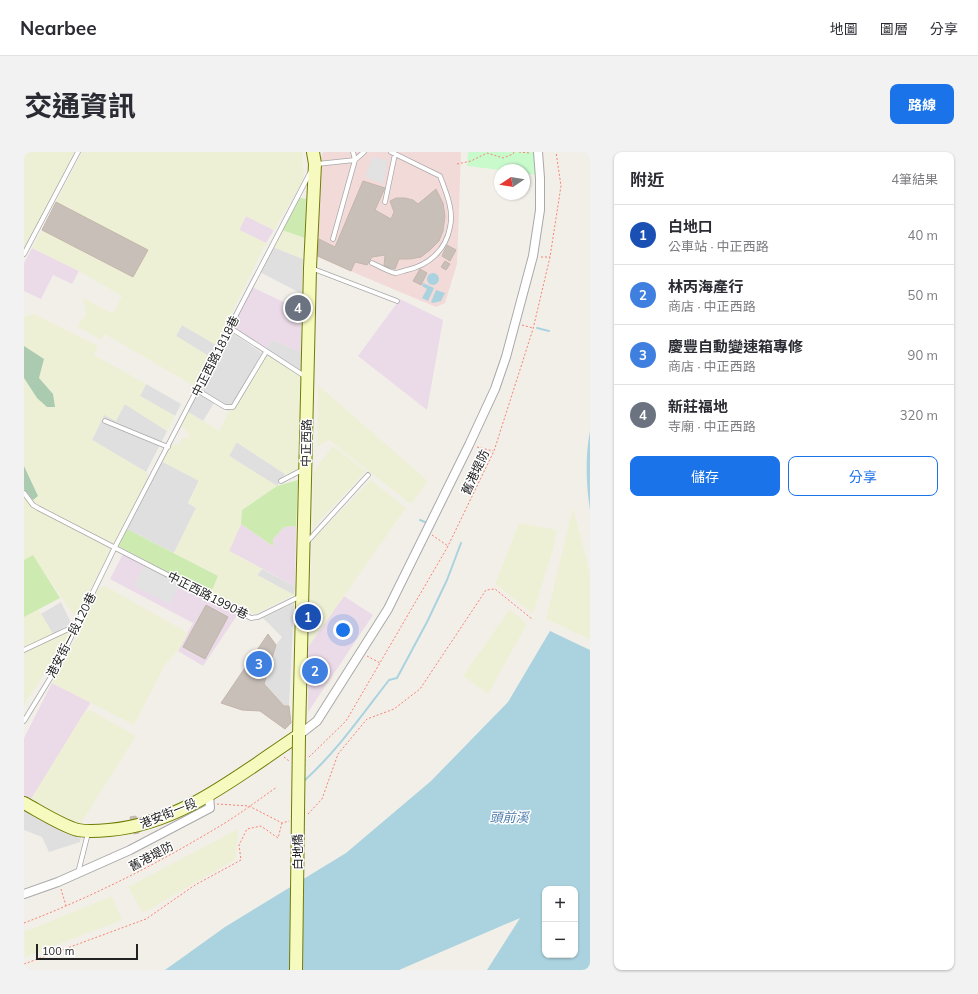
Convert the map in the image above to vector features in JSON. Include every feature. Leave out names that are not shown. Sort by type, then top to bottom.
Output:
[{"type":"main road","name":"中正西路","points":[[299,735],[314,158]]},
{"type":"main road","name":"港安街一段","points":[[24,803],[78,830],[89,831],[132,827],[153,821],[209,799],[299,735]]},
{"type":"main road","name":"白地橋","points":[[296,970],[299,735]]},
{"type":"street","points":[[299,735],[317,721],[388,609],[495,389],[516,323],[533,256],[540,210],[538,153]]},
{"type":"street","points":[[24,894],[58,882],[147,842],[210,808],[209,799]]},
{"type":"lane","points":[[24,254],[78,152]]},
{"type":"lane","name":"中正西路1818巷","points":[[115,547],[168,447],[314,158],[320,152]]},
{"type":"lane","points":[[333,239],[355,160],[353,152]]},
{"type":"lane","points":[[314,158],[355,160],[364,152]]},
{"type":"lane","points":[[372,263],[396,273],[419,267],[437,255],[444,244],[451,227],[448,198],[440,176],[393,153],[385,202]]},
{"type":"lane","points":[[310,268],[397,301]]},
{"type":"lane","points":[[229,327],[308,379]]},
{"type":"lane","points":[[197,390],[225,407],[232,407],[266,352]]},
{"type":"lane","points":[[105,421],[168,447]]},
{"type":"lane","points":[[281,481],[306,468]]},
{"type":"lane","points":[[304,545],[368,475]]},
{"type":"lane","points":[[24,493],[33,505],[38,508],[115,547]]},
{"type":"lane","name":"中正西路1990巷","points":[[115,547],[252,618],[258,617],[302,596]]},
{"type":"lane","name":"港安街一段120巷","points":[[24,720],[54,672],[115,547]]},
{"type":"lane","points":[[24,650],[78,625]]},
{"type":"lane","points":[[78,873],[89,831]]},
{"type":"path","points":[[457,164],[471,161],[487,153],[503,158],[513,154],[514,152]]},
{"type":"path","points":[[519,152],[538,153]]},
{"type":"path","name":"舊港堤防","points":[[307,759],[346,721],[448,546],[494,451],[533,328],[550,257],[561,186],[556,152]]},
{"type":"path","points":[[533,256],[550,257]]},
{"type":"path","points":[[516,323],[533,328]]},
{"type":"path","points":[[469,445],[494,451]]},
{"type":"path","points":[[426,532],[448,546]]},
{"type":"path","points":[[307,815],[322,800],[338,754],[367,720],[394,709],[420,690],[486,590],[495,589],[532,619]]},
{"type":"path","points":[[361,652],[380,663]]},
{"type":"path","name":"舊港堤防","points":[[24,923],[66,907],[158,862],[221,825],[278,787]]},
{"type":"path","points":[[209,799],[250,806],[282,823],[295,819]]},
{"type":"path","points":[[24,964],[146,919],[195,886],[241,860],[239,845],[247,829],[261,826],[278,838],[282,823]]},
{"type":"path","points":[[147,842],[158,862]]},
{"type":"path","points":[[58,882],[66,907]]},
{"type":"shaded area","points":[[323,152],[461,152],[457,264],[445,303],[436,307],[317,257],[317,167]]},
{"type":"shaded area","points":[[372,157],[388,160],[383,184],[365,177]]},
{"type":"shaded area","points":[[246,216],[274,230],[266,243],[239,230]]},
{"type":"shaded area","points":[[273,247],[303,259],[302,294],[260,272]]},
{"type":"shaded area","points":[[32,248],[79,271],[72,284],[53,275],[41,299],[24,291],[24,263]]},
{"type":"shaded area","points":[[252,287],[292,306],[295,316],[301,320],[301,352],[272,340],[265,350],[230,330]]},
{"type":"shaded area","points":[[400,299],[443,320],[427,410],[358,356]]},
{"type":"shaded area","points":[[182,325],[220,347],[230,331],[262,353],[229,411],[214,403],[203,421],[188,412],[215,360],[176,336]]},
{"type":"shaded area","points":[[272,340],[301,352],[301,373],[265,350]]},
{"type":"shaded area","points":[[146,384],[181,404],[175,416],[140,396]]},
{"type":"shaded area","points":[[125,404],[167,431],[146,472],[92,440],[104,415]]},
{"type":"shaded area","points":[[236,442],[285,474],[277,486],[229,456]]},
{"type":"shaded area","points":[[161,461],[199,480],[188,503],[196,508],[174,553],[127,529]]},
{"type":"shaded area","points":[[241,524],[273,546],[273,539],[284,527],[296,526],[295,586],[229,551]]},
{"type":"shaded area","points":[[123,554],[238,614],[203,666],[178,651],[193,623],[110,579]]},
{"type":"shaded area","points":[[144,565],[180,584],[170,604],[134,586]]},
{"type":"shaded area","points":[[262,569],[295,586],[294,595],[257,575]]},
{"type":"shaded area","points":[[344,596],[373,615],[308,712],[308,647]]},
{"type":"shaded area","points":[[61,602],[71,623],[53,634],[41,614]]},
{"type":"shaded area","points":[[294,603],[289,706],[284,706],[264,684],[276,645],[282,637],[263,618]]},
{"type":"shaded area","points":[[52,683],[91,702],[30,801],[24,798],[24,738]]},
{"type":"shaded area","points":[[24,808],[81,837],[80,842],[49,852],[42,837],[24,830]]},
{"type":"green space","points":[[24,152],[76,152],[24,250]]},
{"type":"green space","points":[[82,152],[302,152],[304,179],[274,230],[246,216],[239,230],[266,243],[216,345],[182,325],[176,336],[212,358],[194,386],[105,334],[101,340],[77,326],[86,315],[83,298],[113,314],[122,296],[79,271],[32,248],[42,230],[133,277],[148,250],[56,202]]},
{"type":"green space","points":[[468,152],[535,152],[536,175],[530,174],[530,164],[494,164],[494,169],[467,166]]},
{"type":"green space","points":[[297,197],[306,199],[305,238],[282,230]]},
{"type":"green space","points":[[282,230],[305,238],[303,259],[273,247]]},
{"type":"green space","points":[[34,314],[98,346],[94,355],[146,384],[140,396],[175,416],[167,431],[125,404],[116,421],[104,415],[92,440],[146,472],[149,477],[78,613],[73,614],[33,556],[24,560],[24,489],[32,499],[38,496],[24,466],[24,378],[37,398],[53,394],[39,378],[44,359],[24,346],[24,317]]},
{"type":"green space","points":[[24,346],[44,359],[39,378],[53,394],[55,407],[47,407],[37,398],[24,378]]},
{"type":"green space","points":[[265,350],[301,373],[300,470],[285,474],[237,442],[229,456],[277,486],[242,510],[241,524],[229,551],[262,569],[257,575],[294,595],[255,614],[241,610],[210,595],[218,576],[174,553],[196,508],[188,503],[199,481],[161,461],[171,443],[178,446],[183,437],[188,438],[189,433],[180,425],[188,412],[219,431]]},
{"type":"green space","points":[[318,385],[428,481],[411,504],[329,440],[317,447]]},
{"type":"green space","points":[[333,446],[366,471],[313,528],[313,472]]},
{"type":"green space","points":[[24,466],[38,496],[33,500],[24,489]]},
{"type":"green space","points":[[298,480],[296,526],[284,527],[273,539],[273,546],[241,524],[242,510],[277,486]]},
{"type":"green space","points":[[371,480],[406,508],[308,647],[312,540]]},
{"type":"green space","points":[[573,508],[590,573],[590,639],[546,619]]},
{"type":"green space","points":[[519,523],[557,530],[553,549],[533,614],[495,584]]},
{"type":"green space","points":[[127,529],[218,576],[210,595],[118,546]]},
{"type":"green space","points":[[33,555],[60,598],[24,617],[24,560]]},
{"type":"green space","points":[[105,586],[188,633],[178,651],[166,663],[134,725],[52,683],[84,623],[82,622],[98,589]]},
{"type":"green space","points":[[38,609],[53,634],[24,647],[24,617]]},
{"type":"green space","points":[[510,609],[527,624],[488,694],[463,676]]},
{"type":"green space","points":[[67,631],[71,633],[24,705],[24,651]]},
{"type":"green space","points":[[90,710],[136,736],[81,823],[53,815],[30,801],[84,713]]},
{"type":"green space","points":[[238,829],[236,859],[143,913],[128,887]]},
{"type":"green space","points":[[112,896],[122,920],[25,957],[24,932]]},
{"type":"water","points":[[433,273],[437,275],[439,279],[437,283],[433,285],[429,283],[427,279],[429,275]]},
{"type":"water","points":[[423,283],[434,288],[428,301],[422,298],[427,289],[422,286]]},
{"type":"water","points":[[436,290],[445,293],[441,301],[433,303],[431,302]]},
{"type":"water","points":[[590,431],[590,510],[587,451]]},
{"type":"water","name":"頭前溪","points":[[550,631],[590,650],[590,970],[487,970],[520,918],[399,970],[165,970],[225,927],[346,853],[431,781],[508,702]]},
{"type":"building","points":[[363,181],[385,188],[375,210],[391,219],[394,212],[390,201],[396,198],[405,198],[413,200],[418,204],[436,189],[443,203],[445,216],[443,231],[439,241],[421,257],[399,259],[395,269],[384,266],[385,255],[372,257],[367,265],[355,262],[351,271],[318,256],[319,239],[335,247]]},
{"type":"building","points":[[56,202],[148,250],[133,277],[42,230]]},
{"type":"building","points":[[447,245],[456,250],[450,261],[442,256]]},
{"type":"building","points":[[445,261],[450,264],[446,270],[441,267]]},
{"type":"building","points":[[420,269],[427,273],[421,285],[413,281]]},
{"type":"building","points":[[300,305],[301,308],[295,311],[294,307]]},
{"type":"building","points":[[206,605],[228,617],[205,659],[183,647]]},
{"type":"building","points":[[268,634],[276,645],[264,684],[284,706],[289,706],[291,723],[285,729],[260,711],[242,710],[221,703]]},
{"type":"building","points":[[136,816],[139,833],[134,834],[130,817]]},
{"type":"waterway","points":[[537,328],[549,331]]},
{"type":"waterway","points":[[420,520],[425,522]]},
{"type":"waterway","points":[[304,781],[338,745],[389,680],[397,678],[427,622],[447,580],[461,543]]},
{"type":"place","name":"新莊福地","points":[[298,308]]},
{"type":"place","name":"白地口","points":[[308,617]]},
{"type":"place","name":"慶豐自動變速箱專修","points":[[259,664]]},
{"type":"place","name":"林丙海產行","points":[[315,671]]}]
